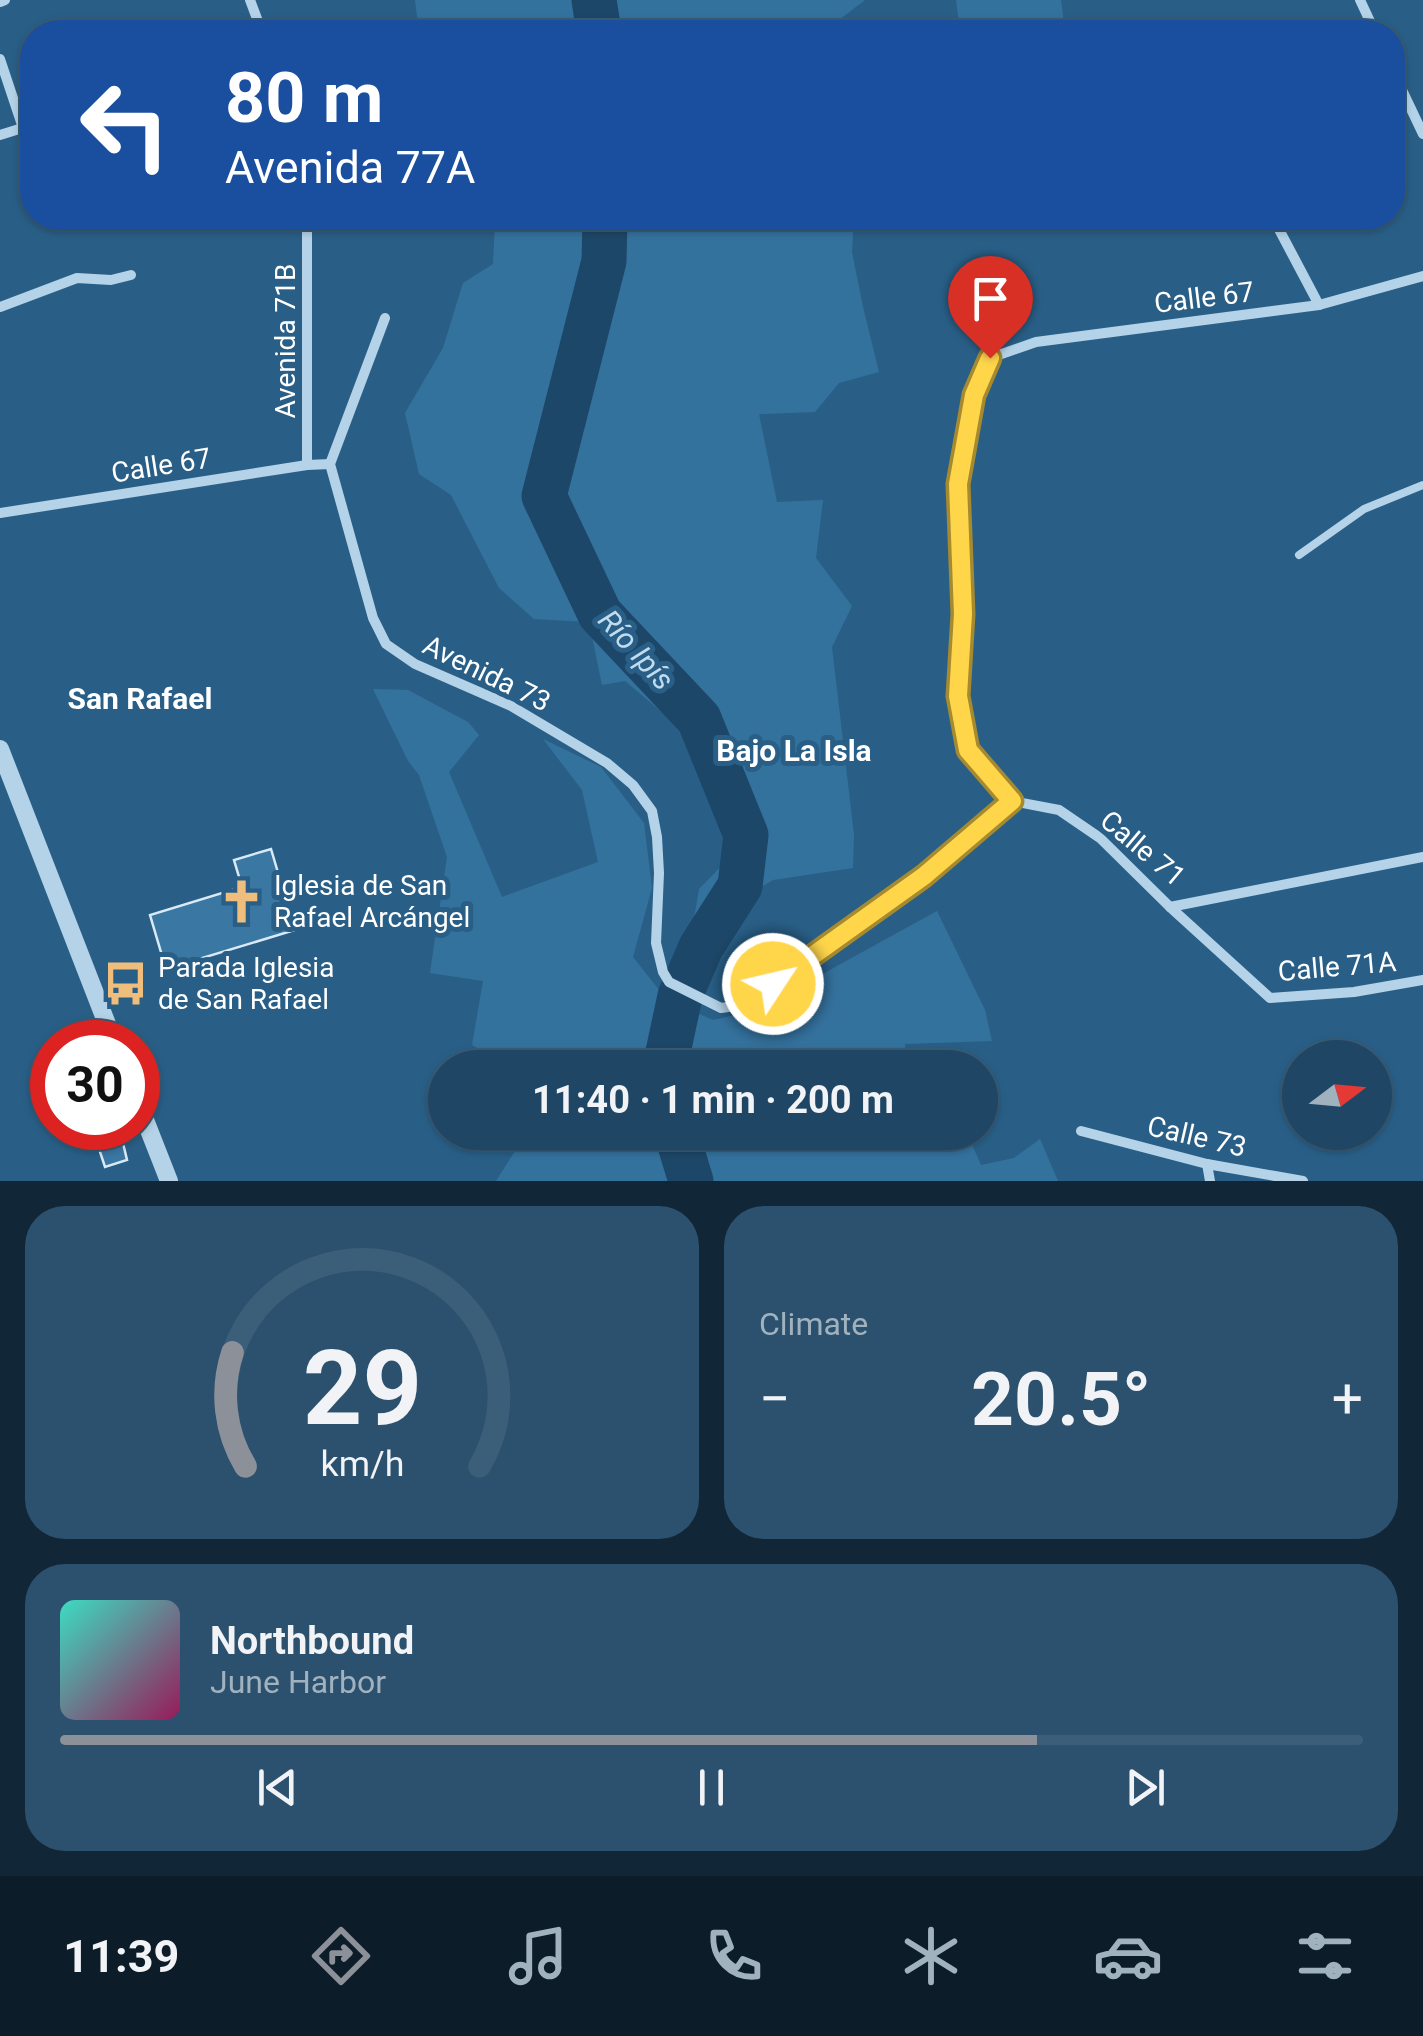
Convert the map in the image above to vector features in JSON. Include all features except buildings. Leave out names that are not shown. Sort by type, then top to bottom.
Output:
[{"type":"street","points":[[0,60],[20,107]]},
{"type":"street","points":[[1405,96],[1423,134]]},
{"type":"street","name":"Avenida 71B","points":[[307,465],[308,230]]},
{"type":"street","points":[[1279,230],[1319,305]]},
{"type":"street","points":[[0,306],[77,278],[111,280],[132,275]]},
{"type":"street","name":"Calle 67","points":[[1012,801],[968,750],[958,696],[963,614],[958,484],[974,395],[990,358],[1036,342],[1319,305],[1423,276]]},
{"type":"street","points":[[330,464],[385,318]]},
{"type":"street","name":"Calle 67","points":[[0,513],[330,464]]},
{"type":"street","name":"Avenida 73","points":[[330,464],[372,618],[386,644],[415,664],[511,706],[607,762],[633,785],[652,811],[660,873],[656,943],[663,972],[669,982],[721,1008],[743,1005],[924,876],[1012,801]]},
{"type":"street","points":[[0,749],[105,1020]]},
{"type":"street","name":"Calle 71","points":[[1012,801],[1059,810],[1100,838],[1170,907],[1423,857]]},
{"type":"street","name":"Calle 71A","points":[[1170,907],[1270,998],[1354,992],[1423,980]]},
{"type":"street","name":"Calle 73","points":[[1081,1131],[1207,1164],[1304,1181]]},
{"type":"street","points":[[156,1150],[168,1181]]},
{"type":"street","points":[[1207,1164],[1210,1181]]},
{"type":"lane","points":[[1299,555],[1364,510],[1423,485]]},
{"type":"shaded area","points":[[415,0],[865,0],[839,20],[418,20]]},
{"type":"shaded area","points":[[956,0],[1061,0],[1064,20],[958,20]]},
{"type":"shaded area","points":[[494,230],[853,230],[852,252],[879,372],[839,383],[815,412],[759,414],[777,502],[823,500],[816,558],[852,606],[832,647],[854,835],[853,868],[773,880],[693,925],[699,889],[737,850],[732,771],[625,681],[602,685],[589,622],[534,619],[499,588],[451,495],[419,474],[405,413],[443,348],[463,283],[493,264]]},
{"type":"shaded area","points":[[373,689],[408,690],[468,722],[479,735],[449,772],[502,897],[598,862],[582,790],[543,739],[601,767],[644,823],[652,888],[633,957],[667,1000],[713,1020],[757,1010],[937,911],[985,1010],[992,1041],[905,1044],[905,1050],[480,1050],[472,1045],[483,981],[430,973],[447,857],[419,775],[408,761]]},
{"type":"shaded area","points":[[1040,1139],[1058,1181],[496,1181],[516,1150],[974,1150],[981,1165],[1014,1158]]},
{"type":"waterway","name":"Río Ipís","points":[[594,0],[597,20]]},
{"type":"waterway","name":"Río Ipís","points":[[605,230],[604,261],[544,496],[600,614],[699,719],[746,835],[740,886],[701,947],[680,996],[668,1050]]},
{"type":"waterway","name":"Río Ipís","points":[[682,1150],[691,1181]]},
{"type":"place","name":"Iglesia de San Rafael Arcángel","points":[[241,901]]},
{"type":"place","name":"Parada Iglesia de San Rafael","points":[[125,983]]},
{"type":"district","name":"San Rafael","points":[[140,699]]},
{"type":"district","name":"Bajo La Isla","points":[[794,751]]},
{"type":"route","points":[[773,984],[924,876],[1012,801],[968,750],[958,696],[963,614],[958,484],[974,395],[990,358]]}]
